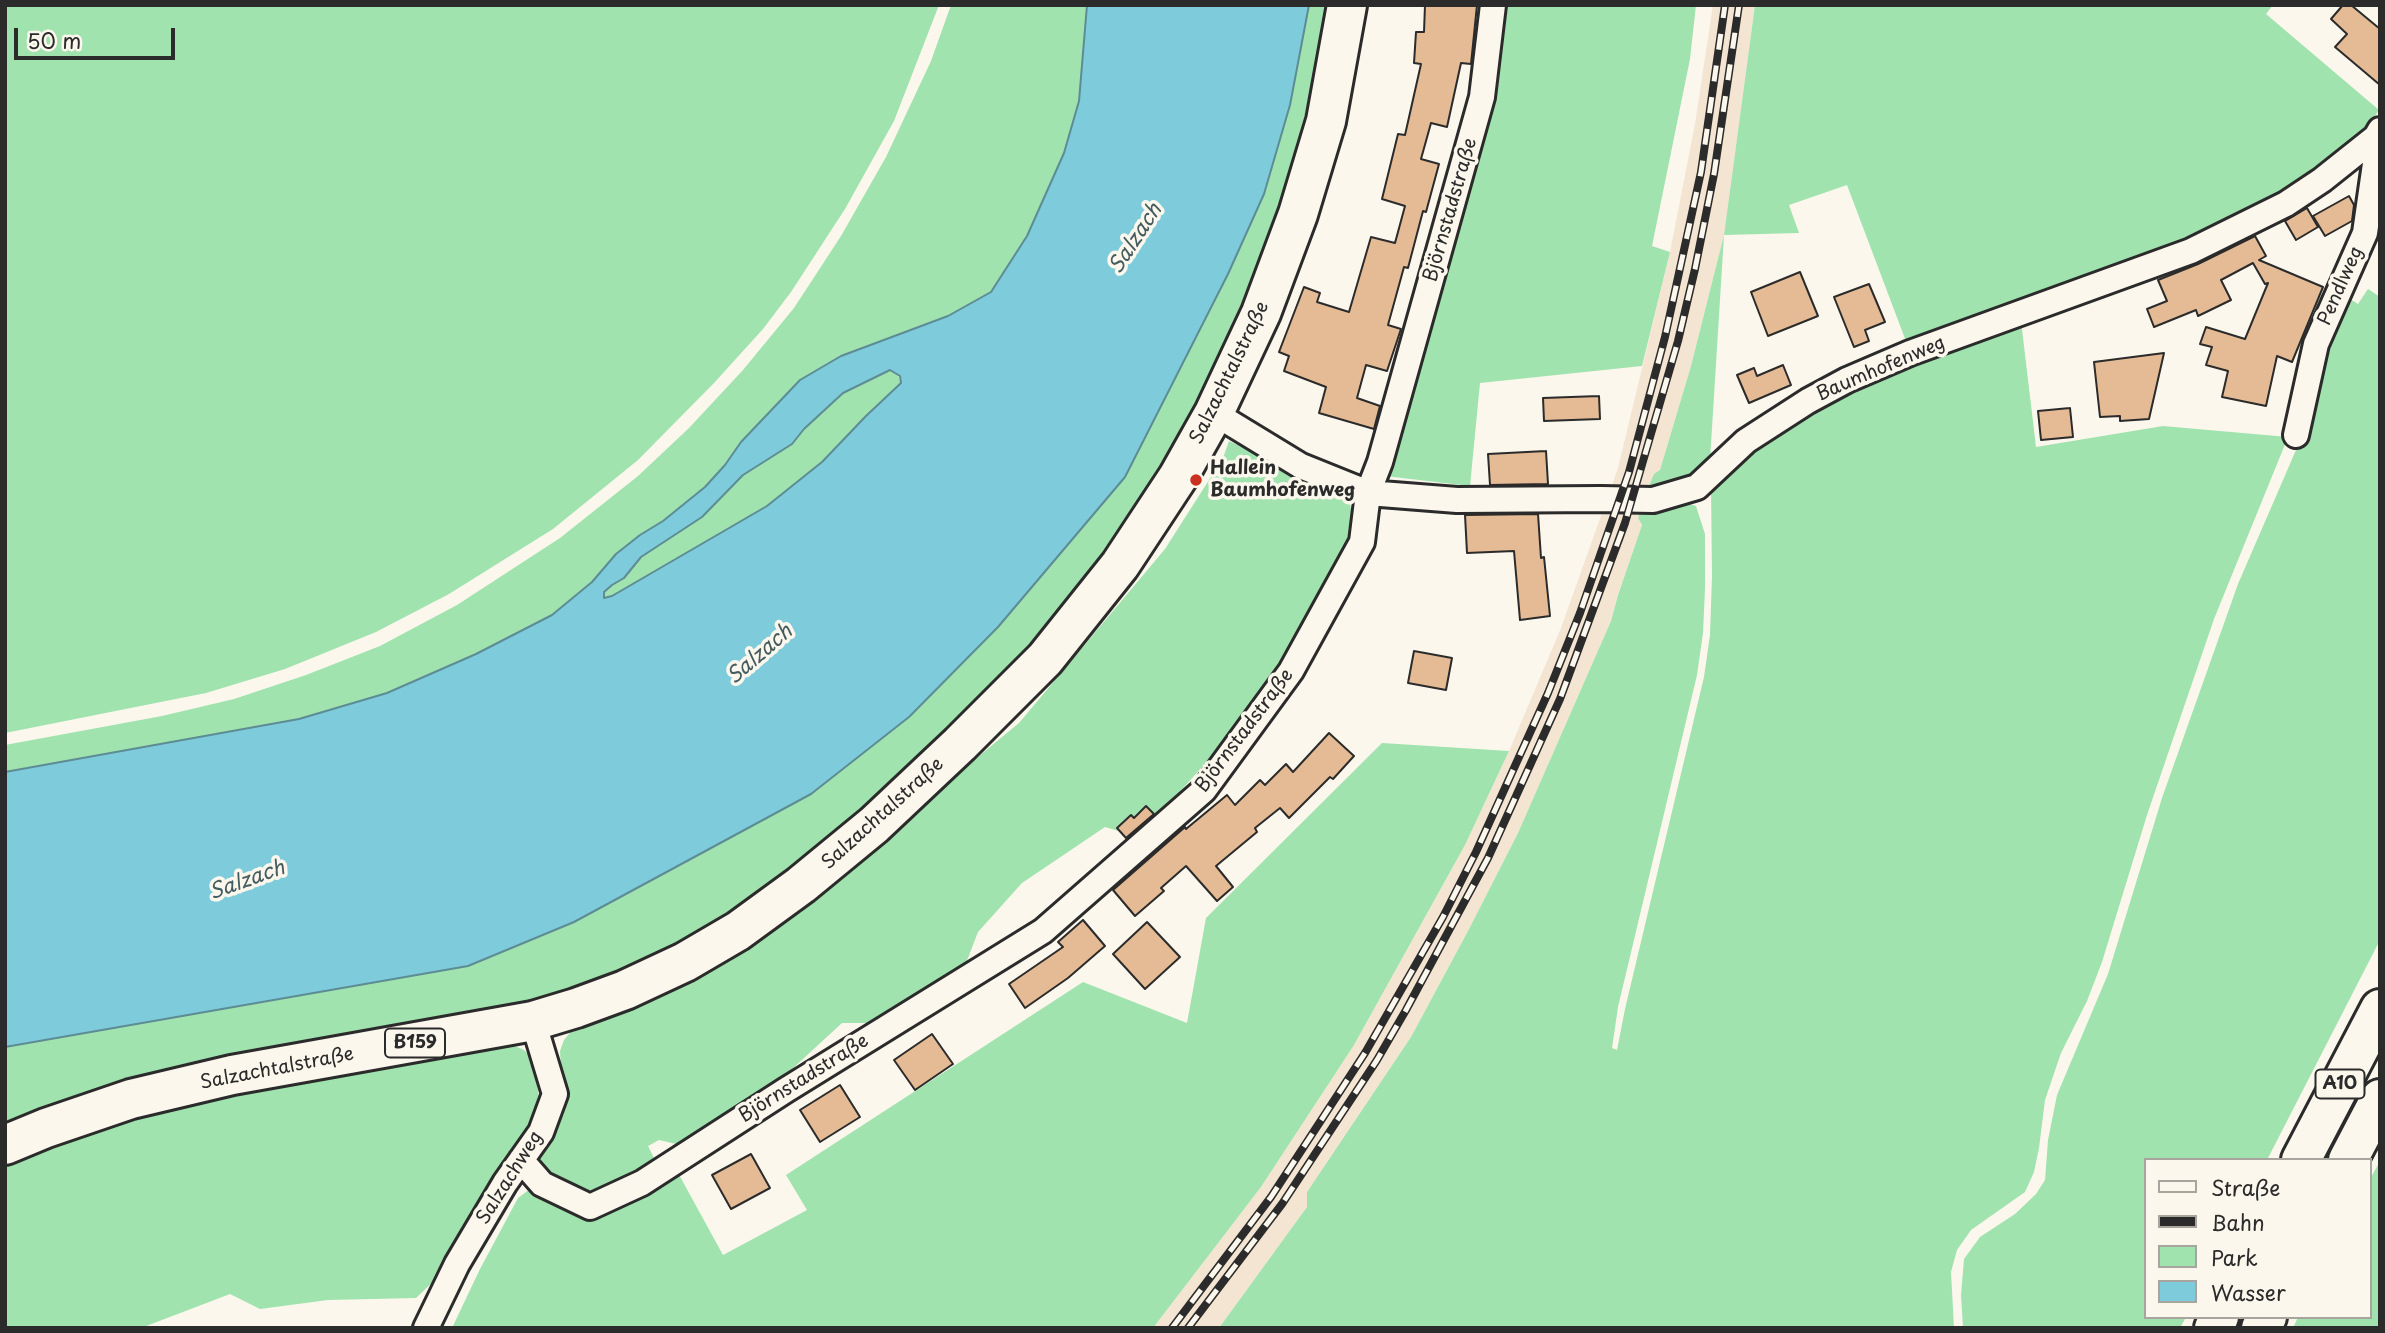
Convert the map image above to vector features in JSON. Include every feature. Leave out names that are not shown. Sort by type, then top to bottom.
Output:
[{"type":"main road","name":"Salzachtalstraße","points":[[5,1145],[131,1099],[232,1075],[533,1021],[625,990],[685,962],[738,931],[802,885],[874,825],[1045,659],[1120,565],[1178,477],[1214,413],[1261,313],[1298,214],[1326,121],[1347,5]]},
{"type":"main road","name":"A10","points":[[2302,1158],[2380,1009]]},
{"type":"main road","name":"A10","points":[[2349,1158],[2380,1100]]},
{"type":"street","name":"Björnstadstraße","points":[[521,1160],[542,1184],[590,1208],[642,1183],[786,1090],[1043,931],[1204,790],[1291,671],[1362,542],[1368,494],[1380,462],[1482,97],[1493,5]]},
{"type":"street","name":"Baumhofenweg","points":[[1214,413],[1301,466],[1368,494],[1457,500],[1653,500],[1697,487],[1746,442],[1808,401],[1847,380],[1910,353],[2191,251],[2286,204],[2322,180],[2378,133]]},
{"type":"street","name":"Pendlweg","points":[[2296,435],[2316,344],[2365,233],[2378,133]]},
{"type":"street","name":"Salzachweg","points":[[426,1328],[457,1264],[505,1183],[541,1132],[555,1094],[533,1021]]},
{"type":"shaded area","points":[[1713,5],[1755,5],[1724,235],[1691,366],[1660,470],[1654,475],[1638,518],[1642,525],[1611,621],[1518,833],[1468,931],[1411,1037],[1307,1192],[1307,1207],[1219,1328],[1153,1328],[1261,1187],[1354,1045],[1465,845],[1509,751],[1561,628],[1618,468],[1670,252],[1695,124]]},
{"type":"green space","points":[[5,5],[939,5],[894,121],[845,209],[791,292],[763,329],[714,383],[638,460],[553,529],[449,594],[376,632],[285,669],[206,693],[5,733]]},
{"type":"green space","points":[[951,5],[1087,5],[1079,101],[1064,153],[1027,236],[991,292],[948,316],[883,341],[741,442],[705,487],[616,554],[592,582],[552,615],[476,654],[387,693],[299,719],[5,772],[5,745],[162,716],[234,699],[380,646],[457,605],[560,538],[638,476],[689,428],[743,370],[794,308],[841,236],[886,157],[931,61]]},
{"type":"green space","points":[[1309,5],[1326,5],[1306,111],[1282,199],[1252,286],[1186,438],[1084,593],[906,780],[711,930],[585,986],[423,1023],[5,1128],[5,1047],[468,966],[574,922],[811,794],[909,717],[1125,477],[1228,274],[1264,194],[1290,105]]},
{"type":"green space","points":[[1501,5],[1696,5],[1690,59],[1652,246],[1670,252],[1642,366],[1480,383],[1470,486],[1385,476]]},
{"type":"green space","points":[[1755,5],[2273,5],[2266,14],[2379,110],[2358,141],[2314,179],[2181,250],[1907,344],[1847,185],[1789,205],[1799,233],[1724,235]]},
{"type":"green space","points":[[1724,235],[1710,460],[1693,475],[1677,482],[1649,486],[1654,474],[1660,470],[1691,366]]},
{"type":"green space","points":[[2368,289],[2380,297],[2380,940],[2268,1158],[2144,1158],[2144,1319],[2185,1319],[2180,1328],[1963,1328],[1961,1295],[1964,1259],[1980,1237],[2015,1214],[2036,1194],[2045,1180],[2048,1140],[2057,1095],[2108,974],[2162,798],[2238,584],[2296,450],[2342,294],[2358,304]]},
{"type":"green space","points":[[2021,321],[2036,447],[2163,426],[2288,437],[2214,619],[2147,815],[2102,962],[2087,1001],[2061,1053],[2045,1100],[2034,1172],[2025,1192],[1971,1230],[1957,1250],[1951,1272],[1954,1328],[1219,1328],[1307,1207],[1307,1192],[1411,1037],[1468,931],[1518,833],[1611,621],[1642,525],[1638,518],[1641,510],[1686,503],[1696,506],[1705,534],[1705,589],[1697,675],[1618,1007],[1612,1048],[1617,1050],[1704,677],[1710,635],[1711,485],[1750,450],[1814,404]]},
{"type":"green space","points":[[890,370],[897,372],[901,383],[822,462],[767,506],[612,596],[604,598],[604,592],[624,578],[641,557],[723,494],[743,475],[792,444],[804,429],[843,393]]},
{"type":"green space","points":[[1229,441],[1323,484],[1350,503],[1353,524],[1350,549],[1277,675],[1221,746],[1139,837],[1105,827],[1022,883],[978,932],[963,971],[881,1023],[842,1023],[766,1093],[676,1144],[659,1140],[648,1146],[656,1162],[588,1197],[551,1178],[539,1159],[563,1103],[560,1051],[564,1040],[573,1029],[813,893],[1019,723],[1165,549],[1223,458]]},
{"type":"green space","points":[[1382,743],[1509,751],[1465,845],[1354,1045],[1261,1187],[1153,1328],[452,1328],[518,1198],[530,1189],[538,1190],[560,1205],[677,1171],[723,1255],[807,1210],[786,1175],[1083,982],[1187,1023],[1206,918]]},
{"type":"green space","points":[[513,1045],[532,1058],[540,1102],[537,1115],[442,1273],[416,1298],[328,1300],[260,1309],[230,1294],[141,1328],[5,1328],[5,1166],[62,1142],[132,1118],[229,1095],[495,1046]]},
{"type":"green space","points":[[2380,1161],[2380,1328],[2293,1328],[2297,1319],[2371,1319],[2371,1177]]},
{"type":"water","name":"Salzach","points":[[1087,5],[1309,5],[1290,105],[1264,194],[1228,274],[1125,477],[998,627],[909,717],[811,794],[574,922],[468,966],[5,1047],[5,772],[299,719],[387,693],[476,654],[552,615],[592,582],[616,554],[705,487],[741,442],[800,380],[841,356],[948,316],[991,292],[1027,236],[1064,153],[1079,101]],"holes":[[[890,370],[900,376],[901,383],[822,462],[767,506],[612,596],[604,598],[604,592],[624,578],[641,557],[702,517],[743,475],[792,444],[804,429],[843,393]]]},
{"type":"building","points":[[1425,5],[1477,5],[1471,64],[1461,63],[1447,127],[1431,123],[1421,159],[1439,164],[1408,268],[1404,267],[1388,325],[1401,329],[1387,371],[1366,365],[1357,398],[1380,406],[1374,429],[1319,413],[1326,387],[1284,371],[1289,356],[1279,352],[1304,287],[1320,293],[1317,302],[1349,312],[1371,237],[1395,243],[1405,206],[1382,199],[1398,134],[1405,135],[1421,64],[1414,63],[1416,32],[1424,32]]},
{"type":"building","points":[[2343,5],[2351,5],[2380,29],[2380,85],[2335,47],[2347,34],[2331,19]]},
{"type":"building","points":[[2349,196],[2354,205],[2352,221],[2325,236],[2313,216]]},
{"type":"building","points":[[2307,208],[2318,227],[2296,240],[2285,221]]},
{"type":"building","points":[[2255,236],[2266,256],[2259,260],[2323,287],[2292,362],[2277,356],[2266,406],[2222,397],[2228,371],[2206,365],[2212,347],[2200,344],[2206,327],[2245,339],[2268,283],[2265,284],[2253,263],[2221,280],[2231,300],[2198,316],[2196,310],[2154,327],[2147,309],[2167,301],[2158,280]]},
{"type":"building","points":[[1800,272],[1818,316],[1768,336],[1751,292]]},
{"type":"building","points":[[1869,284],[1885,322],[1865,330],[1869,341],[1854,347],[1834,297]]},
{"type":"building","points":[[2164,353],[2149,419],[2120,421],[2120,416],[2100,417],[2094,362]]},
{"type":"building","points":[[1783,365],[1791,385],[1749,403],[1737,375],[1754,368],[1757,376]]},
{"type":"building","points":[[1599,396],[1600,419],[1544,421],[1543,398]]},
{"type":"building","points":[[2070,408],[2073,437],[2041,440],[2038,411]]},
{"type":"building","points":[[1546,451],[1548,484],[1490,485],[1488,454]]},
{"type":"building","points":[[1538,514],[1541,558],[1544,557],[1550,616],[1520,620],[1514,551],[1467,553],[1465,515]]},
{"type":"building","points":[[1414,651],[1452,658],[1446,690],[1408,683]]},
{"type":"building","points":[[1329,733],[1354,756],[1333,779],[1330,777],[1289,818],[1280,808],[1255,828],[1257,832],[1216,866],[1233,887],[1217,901],[1186,866],[1161,888],[1164,891],[1135,916],[1113,890],[1185,827],[1186,829],[1227,795],[1235,805],[1260,780],[1265,785],[1286,764],[1293,772]]},
{"type":"building","points":[[1146,806],[1154,814],[1126,838],[1117,828],[1131,815],[1134,818]]},
{"type":"building","points":[[1083,920],[1105,946],[1068,978],[1025,1008],[1009,984],[1063,947],[1058,942]]},
{"type":"building","points":[[1147,922],[1180,957],[1145,989],[1113,954]]},
{"type":"building","points":[[932,1034],[953,1064],[915,1090],[894,1060]]},
{"type":"building","points":[[840,1085],[860,1117],[820,1142],[800,1110]]},
{"type":"building","points":[[751,1154],[770,1188],[731,1209],[712,1175]]},
{"type":"railway","points":[[1172,1328],[1271,1197],[1365,1053],[1443,917],[1476,852],[1548,693],[1580,613],[1629,472],[1665,337],[1701,172],[1725,5]]},
{"type":"railway","points":[[1188,1328],[1282,1204],[1377,1060],[1488,858],[1560,699],[1625,523],[1678,341],[1714,174],[1739,5]]},
{"type":"place","name":"Hallein Baumhofenweg","points":[[1196,480]]}]
